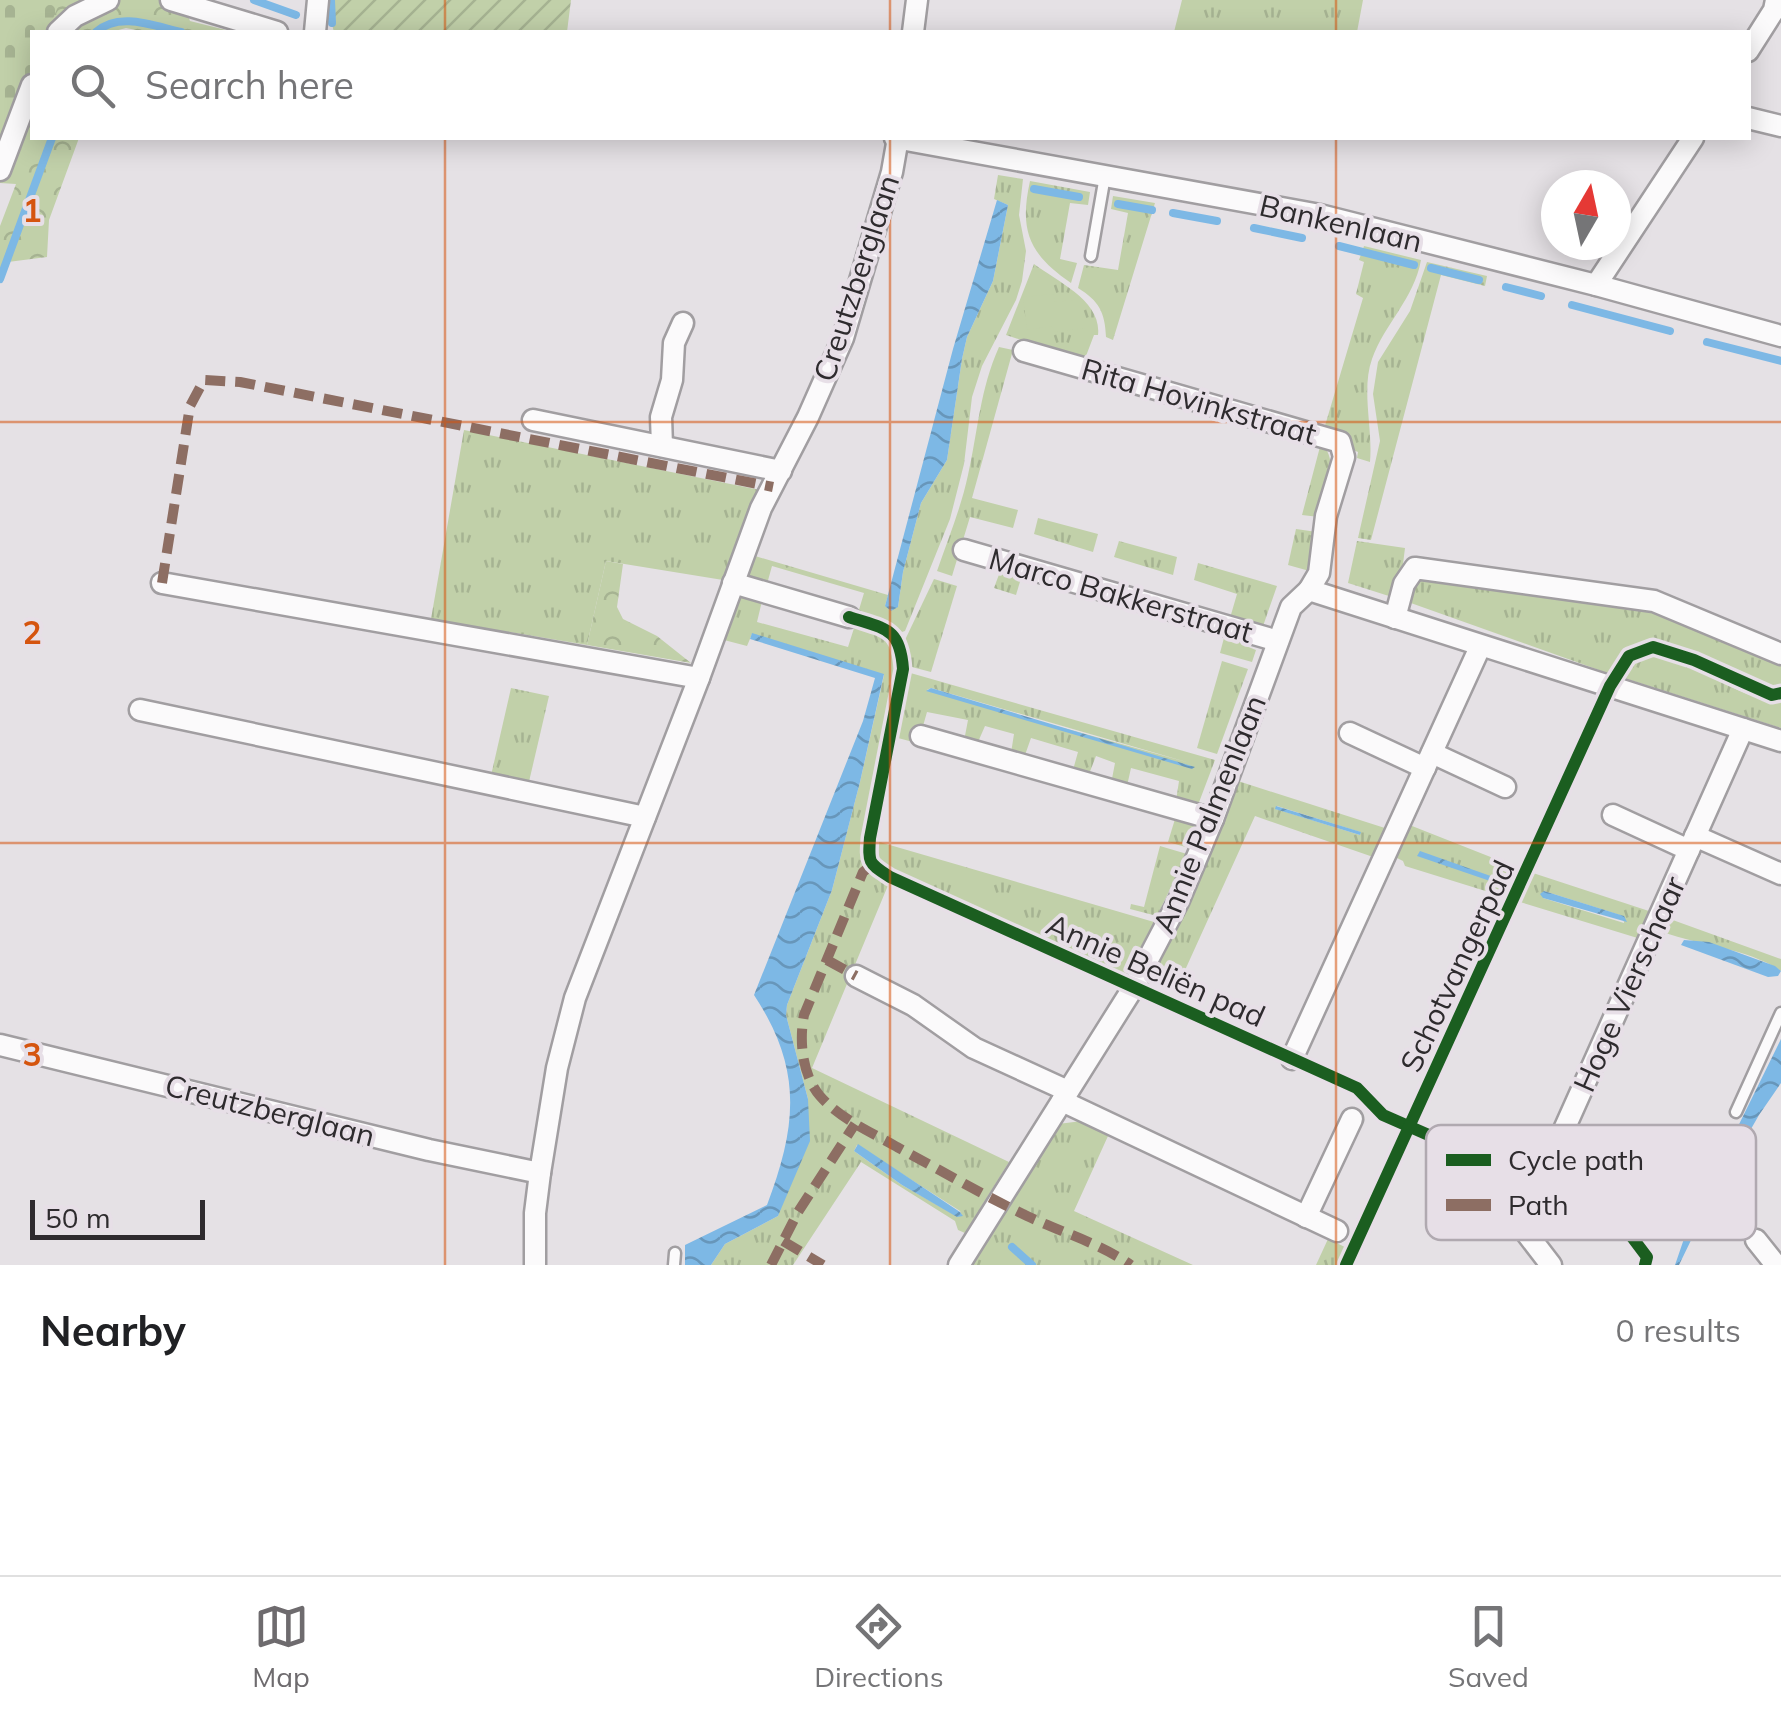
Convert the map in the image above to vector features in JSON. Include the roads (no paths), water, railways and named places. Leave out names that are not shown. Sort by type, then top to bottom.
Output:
[{"type":"street","points":[[60,30],[75,16],[108,0]]},
{"type":"street","points":[[171,0],[195,4],[270,30]]},
{"type":"street","points":[[316,30],[318,0]]},
{"type":"street","points":[[913,30],[918,0]]},
{"type":"street","points":[[1751,46],[1776,0]]},
{"type":"street","points":[[0,170],[30,90]]},
{"type":"street","points":[[1751,119],[1781,126]]},
{"type":"street","name":"Creutzberglaan","points":[[534,1265],[540,1172],[574,998],[761,508],[843,338],[892,172],[897,140]]},
{"type":"street","name":"Bankenlaan","points":[[908,140],[1320,214],[1781,336]]},
{"type":"street","points":[[1596,285],[1692,140]]},
{"type":"street","points":[[662,446],[661,417],[672,380],[674,343],[683,322]]},
{"type":"street","name":"Rita Hovinkstraat","points":[[1024,351],[1340,442],[1344,457],[1326,516],[1319,573],[1309,590]]},
{"type":"street","points":[[533,420],[781,472]]},
{"type":"street","name":"Marco Bakkerstraat","points":[[964,550],[1278,641]]},
{"type":"street","points":[[1395,618],[1404,584],[1415,568],[1654,601],[1781,654]]},
{"type":"street","points":[[162,582],[699,678]]},
{"type":"street","points":[[733,583],[849,617]]},
{"type":"street","points":[[1309,590],[1781,741]]},
{"type":"street","name":"Annie Palmenlaan","points":[[959,1265],[1141,971],[1179,900],[1292,607],[1309,590]]},
{"type":"street","points":[[1292,1059],[1480,647]]},
{"type":"street","points":[[140,710],[646,817]]},
{"type":"street","name":"Hoge Vierschaar","points":[[1566,1125],[1743,729]]},
{"type":"street","points":[[1350,733],[1505,786]]},
{"type":"street","points":[[920,736],[1213,819]]},
{"type":"street","name":"Hoge Vierschaar","points":[[1613,815],[1781,874]]},
{"type":"street","points":[[856,976],[913,1005],[974,1048],[1337,1231]]},
{"type":"street","name":"Creutzberglaan","points":[[0,1044],[430,1150],[540,1172]]},
{"type":"street","points":[[1306,1217],[1352,1119]]},
{"type":"street","points":[[1532,1240],[1551,1265]]},
{"type":"street","points":[[1756,1240],[1776,1265]]},
{"type":"lane","points":[[1091,256],[1105,176]]},
{"type":"lane","points":[[1736,1112],[1781,1013]]},
{"type":"water","points":[[997,200],[1008,205],[993,281],[967,337],[947,460],[921,503],[898,607],[891,611],[885,606]]},
{"type":"water","points":[[752,633],[884,674],[832,890],[787,1005],[786,1015],[808,1099],[810,1141],[778,1216],[725,1244],[711,1265],[685,1265],[685,1245],[767,1205],[777,1176],[789,1123],[788,1073],[770,1022],[754,995],[863,721],[875,678],[750,639]]},
{"type":"water","points":[[931,688],[1195,767],[926,691]]},
{"type":"water","points":[[1276,806],[1361,832],[1360,835],[1275,809]]},
{"type":"water","points":[[1420,851],[1502,880],[1493,882],[1417,856]]},
{"type":"water","points":[[1544,891],[1624,916],[1627,922],[1543,898],[1540,894]]},
{"type":"water","points":[[1684,940],[1709,942],[1781,971],[1778,976],[1768,977],[1681,945]]},
{"type":"water","points":[[1781,1039],[1781,1083],[1753,1125],[1739,1125]]},
{"type":"water","points":[[858,1144],[963,1216],[957,1217],[902,1185],[854,1151]]},
{"type":"water","points":[[1684,1240],[1691,1240],[1679,1265],[1675,1265]]},
{"type":"waterway","points":[[254,0],[296,15]]},
{"type":"waterway","points":[[331,0],[332,23]]},
{"type":"waterway","points":[[99,30],[126,21],[173,30]]},
{"type":"waterway","points":[[0,279],[51,140]]},
{"type":"waterway","points":[[1034,189],[1079,197]]},
{"type":"waterway","points":[[1118,204],[1152,210]]},
{"type":"waterway","points":[[1173,213],[1217,221]]},
{"type":"waterway","points":[[1254,228],[1302,238]]},
{"type":"waterway","points":[[1339,246],[1414,265]]},
{"type":"waterway","points":[[1431,268],[1479,280]]},
{"type":"waterway","points":[[1506,287],[1541,296]]},
{"type":"waterway","points":[[1572,305],[1670,331]]},
{"type":"waterway","points":[[1707,342],[1781,361]]},
{"type":"waterway","points":[[1012,1247],[1032,1265]]}]
